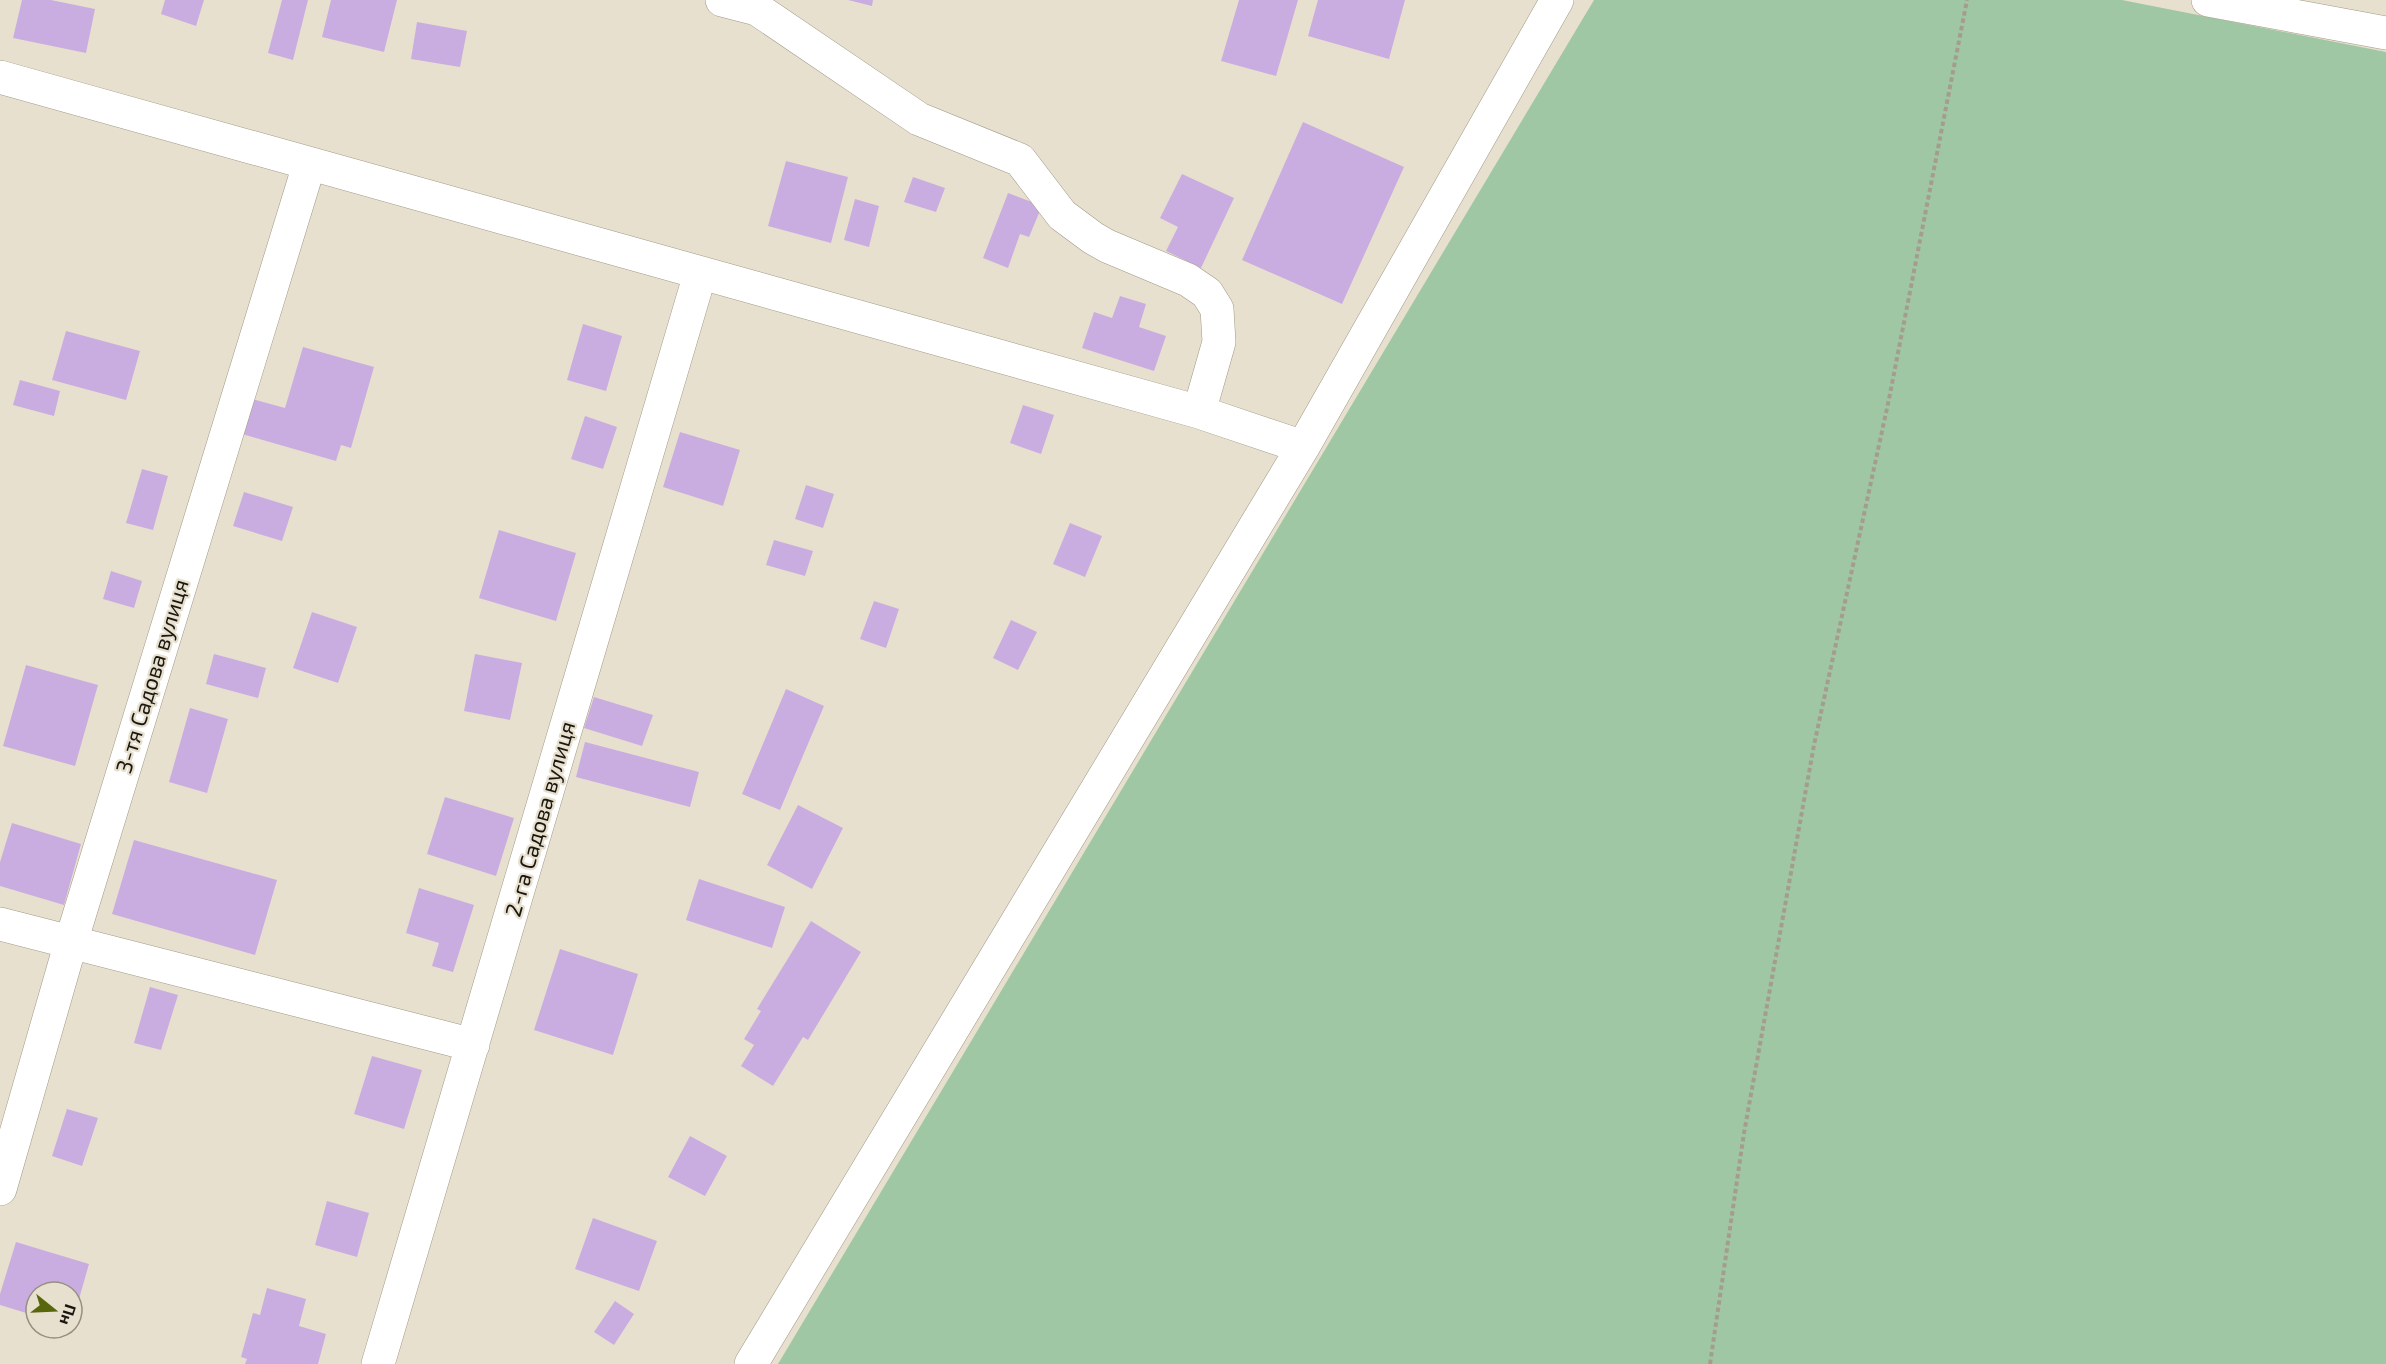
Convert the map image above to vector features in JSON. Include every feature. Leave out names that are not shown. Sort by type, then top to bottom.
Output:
[{"type":"street","points":[[722,0],[757,9],[919,119],[1020,160],[1062,214],[1093,237],[1107,246],[1188,280],[1207,293],[1216,309],[1219,342],[1199,412]]},
{"type":"street","points":[[751,1364],[1303,447],[1557,0]]},
{"type":"street","points":[[2208,0],[2386,33]]},
{"type":"street","points":[[0,77],[1199,412],[1303,447]]},
{"type":"street","name":"3-тя Садова вулиця","points":[[0,1189],[71,942],[309,165]]},
{"type":"street","name":"2-га Садова вулиця","points":[[378,1364],[700,274]]},
{"type":"street","points":[[0,924],[474,1045]]},
{"type":"path","points":[[1710,1364],[1744,1133],[1814,745],[1889,399],[1967,0]]},
{"type":"green space","points":[[1594,0],[2122,0],[2386,52],[2386,1364],[778,1364]]},
{"type":"building","points":[[22,0],[51,0],[95,9],[86,53],[13,38]]},
{"type":"building","points":[[165,0],[204,0],[196,26],[161,14]]},
{"type":"building","points":[[282,0],[308,0],[293,60],[268,53]]},
{"type":"building","points":[[331,0],[397,0],[384,52],[322,37]]},
{"type":"building","points":[[848,0],[873,0],[872,6]]},
{"type":"building","points":[[1239,0],[1298,0],[1276,76],[1221,61]]},
{"type":"building","points":[[1318,0],[1405,0],[1389,59],[1308,36]]},
{"type":"building","points":[[417,22],[467,31],[460,67],[411,59]]},
{"type":"building","points":[[1303,122],[1404,167],[1342,304],[1242,260]]},
{"type":"building","points":[[786,161],[848,177],[831,243],[768,226]]},
{"type":"building","points":[[1182,174],[1234,198],[1201,268],[1166,251],[1178,227],[1160,218]]},
{"type":"building","points":[[913,177],[945,188],[936,212],[904,202]]},
{"type":"building","points":[[1008,193],[1042,206],[1029,237],[1020,234],[1008,268],[983,258]]},
{"type":"building","points":[[855,199],[879,206],[869,247],[844,240]]},
{"type":"building","points":[[1120,296],[1146,304],[1139,327],[1166,336],[1154,371],[1082,348],[1094,312],[1112,318]]},
{"type":"building","points":[[583,324],[622,336],[606,391],[567,380]]},
{"type":"building","points":[[66,331],[140,351],[126,400],[52,380]]},
{"type":"building","points":[[303,347],[374,367],[351,448],[341,445],[336,461],[235,432],[245,397],[285,408]]},
{"type":"building","points":[[20,380],[60,391],[54,416],[13,405]]},
{"type":"building","points":[[1023,405],[1054,415],[1041,454],[1010,443]]},
{"type":"building","points":[[585,416],[617,427],[603,469],[571,459]]},
{"type":"building","points":[[680,432],[740,450],[723,506],[663,487]]},
{"type":"building","points":[[142,469],[168,476],[153,530],[126,523]]},
{"type":"building","points":[[806,485],[834,494],[823,528],[795,519]]},
{"type":"building","points":[[244,492],[293,507],[282,541],[233,526]]},
{"type":"building","points":[[1070,523],[1102,536],[1085,577],[1053,564]]},
{"type":"building","points":[[499,530],[576,553],[556,621],[479,598]]},
{"type":"building","points":[[774,540],[813,551],[805,576],[766,565]]},
{"type":"building","points":[[111,571],[142,581],[134,608],[103,599]]},
{"type":"building","points":[[874,601],[899,609],[886,648],[860,639]]},
{"type":"building","points":[[312,612],[357,627],[338,683],[293,668]]},
{"type":"building","points":[[1011,620],[1037,632],[1018,670],[993,658]]},
{"type":"building","points":[[214,654],[266,668],[258,698],[206,684]]},
{"type":"building","points":[[475,654],[522,663],[510,720],[464,711]]},
{"type":"building","points":[[26,665],[98,685],[75,766],[3,746]]},
{"type":"building","points":[[786,689],[824,706],[780,810],[742,794]]},
{"type":"building","points":[[594,697],[653,715],[642,746],[584,728]]},
{"type":"building","points":[[190,708],[228,719],[207,793],[169,782]]},
{"type":"building","points":[[585,742],[699,772],[690,807],[576,777]]},
{"type":"building","points":[[445,797],[514,818],[496,876],[427,854]]},
{"type":"building","points":[[798,805],[843,828],[812,889],[767,865]]},
{"type":"building","points":[[12,823],[81,844],[64,905],[0,886],[0,862]]},
{"type":"building","points":[[134,840],[277,880],[255,955],[112,914]]},
{"type":"building","points":[[699,879],[785,907],[772,948],[686,920]]},
{"type":"building","points":[[419,888],[474,905],[453,972],[432,966],[439,943],[406,933]]},
{"type":"building","points":[[811,921],[861,952],[808,1040],[803,1037],[773,1086],[741,1066],[754,1045],[744,1039],[761,1011],[757,1009]]},
{"type":"building","points":[[560,949],[638,974],[613,1055],[534,1030]]},
{"type":"building","points":[[150,987],[178,995],[161,1050],[134,1043]]},
{"type":"building","points":[[372,1056],[422,1070],[404,1129],[354,1114]]},
{"type":"building","points":[[67,1109],[98,1118],[82,1166],[52,1156]]},
{"type":"building","points":[[690,1136],[727,1156],[705,1196],[668,1177]]},
{"type":"building","points":[[327,1201],[369,1213],[357,1257],[315,1245]]},
{"type":"building","points":[[593,1218],[657,1241],[639,1291],[575,1269]]},
{"type":"building","points":[[16,1242],[89,1264],[84,1282],[24,1280],[24,1312],[0,1305],[0,1294]]},
{"type":"building","points":[[267,1288],[306,1299],[299,1326],[326,1334],[318,1364],[245,1364],[247,1359],[241,1357],[253,1313],[260,1315]]},
{"type":"building","points":[[615,1301],[634,1314],[614,1345],[594,1332]]}]
